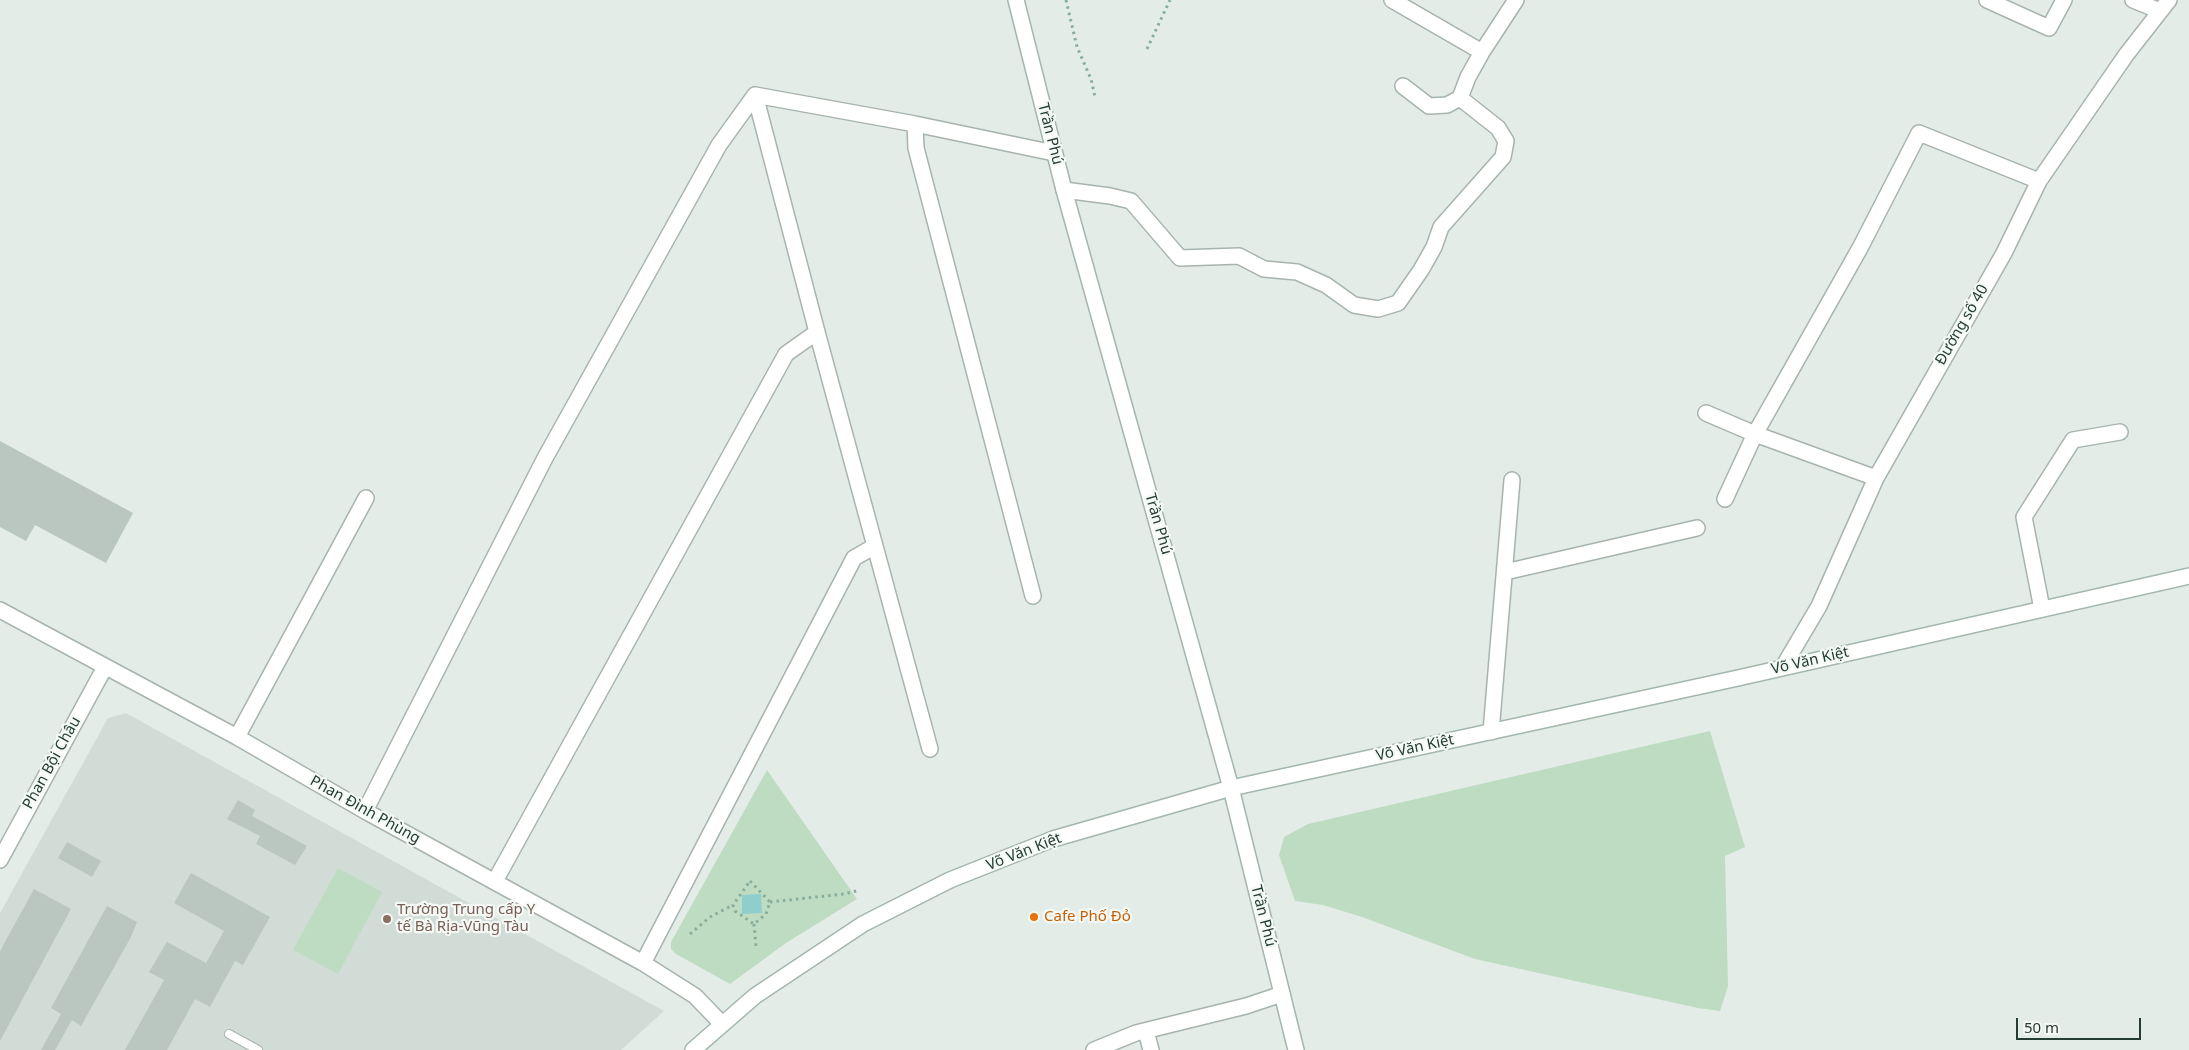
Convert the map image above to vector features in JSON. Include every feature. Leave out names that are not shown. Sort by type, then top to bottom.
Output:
[{"type":"street","name":"Trần Phú","points":[[1016,0],[1064,190],[1231,788],[1296,1050]]},
{"type":"street","points":[[1392,0],[1482,52]]},
{"type":"street","points":[[1403,86],[1429,106],[1447,105],[1460,98],[1468,77],[1482,52],[1516,0]]},
{"type":"street","points":[[1987,0],[2049,28],[2064,0]]},
{"type":"street","points":[[2133,0],[2165,6]]},
{"type":"street","name":"Đường số 40","points":[[1783,666],[1819,606],[1876,478],[2004,253],[2039,182],[2126,55],[2165,6]]},
{"type":"street","points":[[755,95],[915,124],[1054,153]]},
{"type":"street","points":[[755,95],[930,749]]},
{"type":"street","points":[[365,811],[545,458],[719,145],[755,95]]},
{"type":"street","points":[[1064,190],[1132,201],[1180,258],[1239,256],[1264,269],[1297,272],[1326,285],[1354,305],[1378,309],[1398,302],[1421,270],[1434,247],[1441,228],[1503,157],[1506,141],[1498,128],[1460,98]]},
{"type":"street","points":[[915,124],[916,148],[1032,596]]},
{"type":"street","points":[[1725,499],[1755,434],[1860,248],[1919,133],[2039,182]]},
{"type":"street","points":[[495,881],[786,354],[817,332]]},
{"type":"street","points":[[1706,412],[1755,434],[1876,478]]},
{"type":"street","points":[[2042,609],[2024,517],[2073,440],[2120,432]]},
{"type":"street","points":[[1491,732],[1512,480]]},
{"type":"street","points":[[237,738],[366,498]]},
{"type":"street","points":[[1505,572],[1697,528]]},
{"type":"street","points":[[643,963],[854,558],[875,546]]},
{"type":"street","name":"Võ Văn Kiệt","points":[[693,1050],[754,996],[863,924],[950,880],[1053,839],[1231,788],[1491,732],[2189,576]]},
{"type":"street","name":"Phan Đình Phùng","points":[[0,610],[237,738],[365,811],[643,963],[695,996],[722,1024]]},
{"type":"street","name":"Phan Bội Châu","points":[[0,860],[105,667]]},
{"type":"street","points":[[1094,1050],[1146,1031],[1246,1006],[1282,994]]},
{"type":"street","points":[[1146,1031],[1151,1050]]},
{"type":"lane","points":[[229,1034],[258,1050]]},
{"type":"path","points":[[1066,0],[1077,47],[1092,79],[1095,97]]},
{"type":"path","points":[[1146,48],[1170,0]]},
{"type":"path","points":[[690,934],[710,917],[733,905],[750,882],[770,902]]},
{"type":"path","points":[[770,902],[860,890]]},
{"type":"path","points":[[754,924],[766,914],[770,902]]},
{"type":"path","points":[[733,905],[735,911],[754,924]]},
{"type":"path","points":[[754,924],[756,946]]},
{"type":"shaded area","points":[[126,713],[664,1011],[621,1050],[0,1050],[0,913],[108,718]]},
{"type":"green space","points":[[1710,731],[1745,847],[1725,856],[1728,986],[1720,1011],[1698,1008],[1475,959],[1362,917],[1323,905],[1295,901],[1279,855],[1284,837],[1308,824]]},
{"type":"green space","points":[[767,770],[857,899],[786,943],[730,984],[676,954],[671,949],[671,942]]},
{"type":"green space","points":[[338,868],[382,892],[338,974],[293,950]]},
{"type":"water","points":[[761,894],[762,913],[742,914],[742,895]]},
{"type":"building","points":[[0,441],[133,513],[106,563],[35,525],[26,541],[0,527]]},
{"type":"building","points":[[238,800],[255,810],[252,816],[307,846],[295,865],[256,844],[260,836],[227,819]]},
{"type":"building","points":[[67,842],[101,861],[92,877],[58,858]]},
{"type":"building","points":[[191,873],[270,917],[243,965],[235,961],[210,1007],[195,999],[167,1050],[125,1050],[164,980],[149,972],[167,942],[206,963],[224,931],[174,903]]},
{"type":"building","points":[[34,889],[71,909],[0,1041],[0,951]]},
{"type":"building","points":[[107,906],[137,922],[131,937],[81,1026],[72,1020],[55,1050],[41,1050],[61,1014],[51,1008]]},
{"type":"place","name":"Cafe Phố Đỏ","points":[[1034,917]]},
{"type":"place","name":"Trường Trung cấp Y tế Bà Rịa-Vũng Tàu","points":[[387,919]]}]
